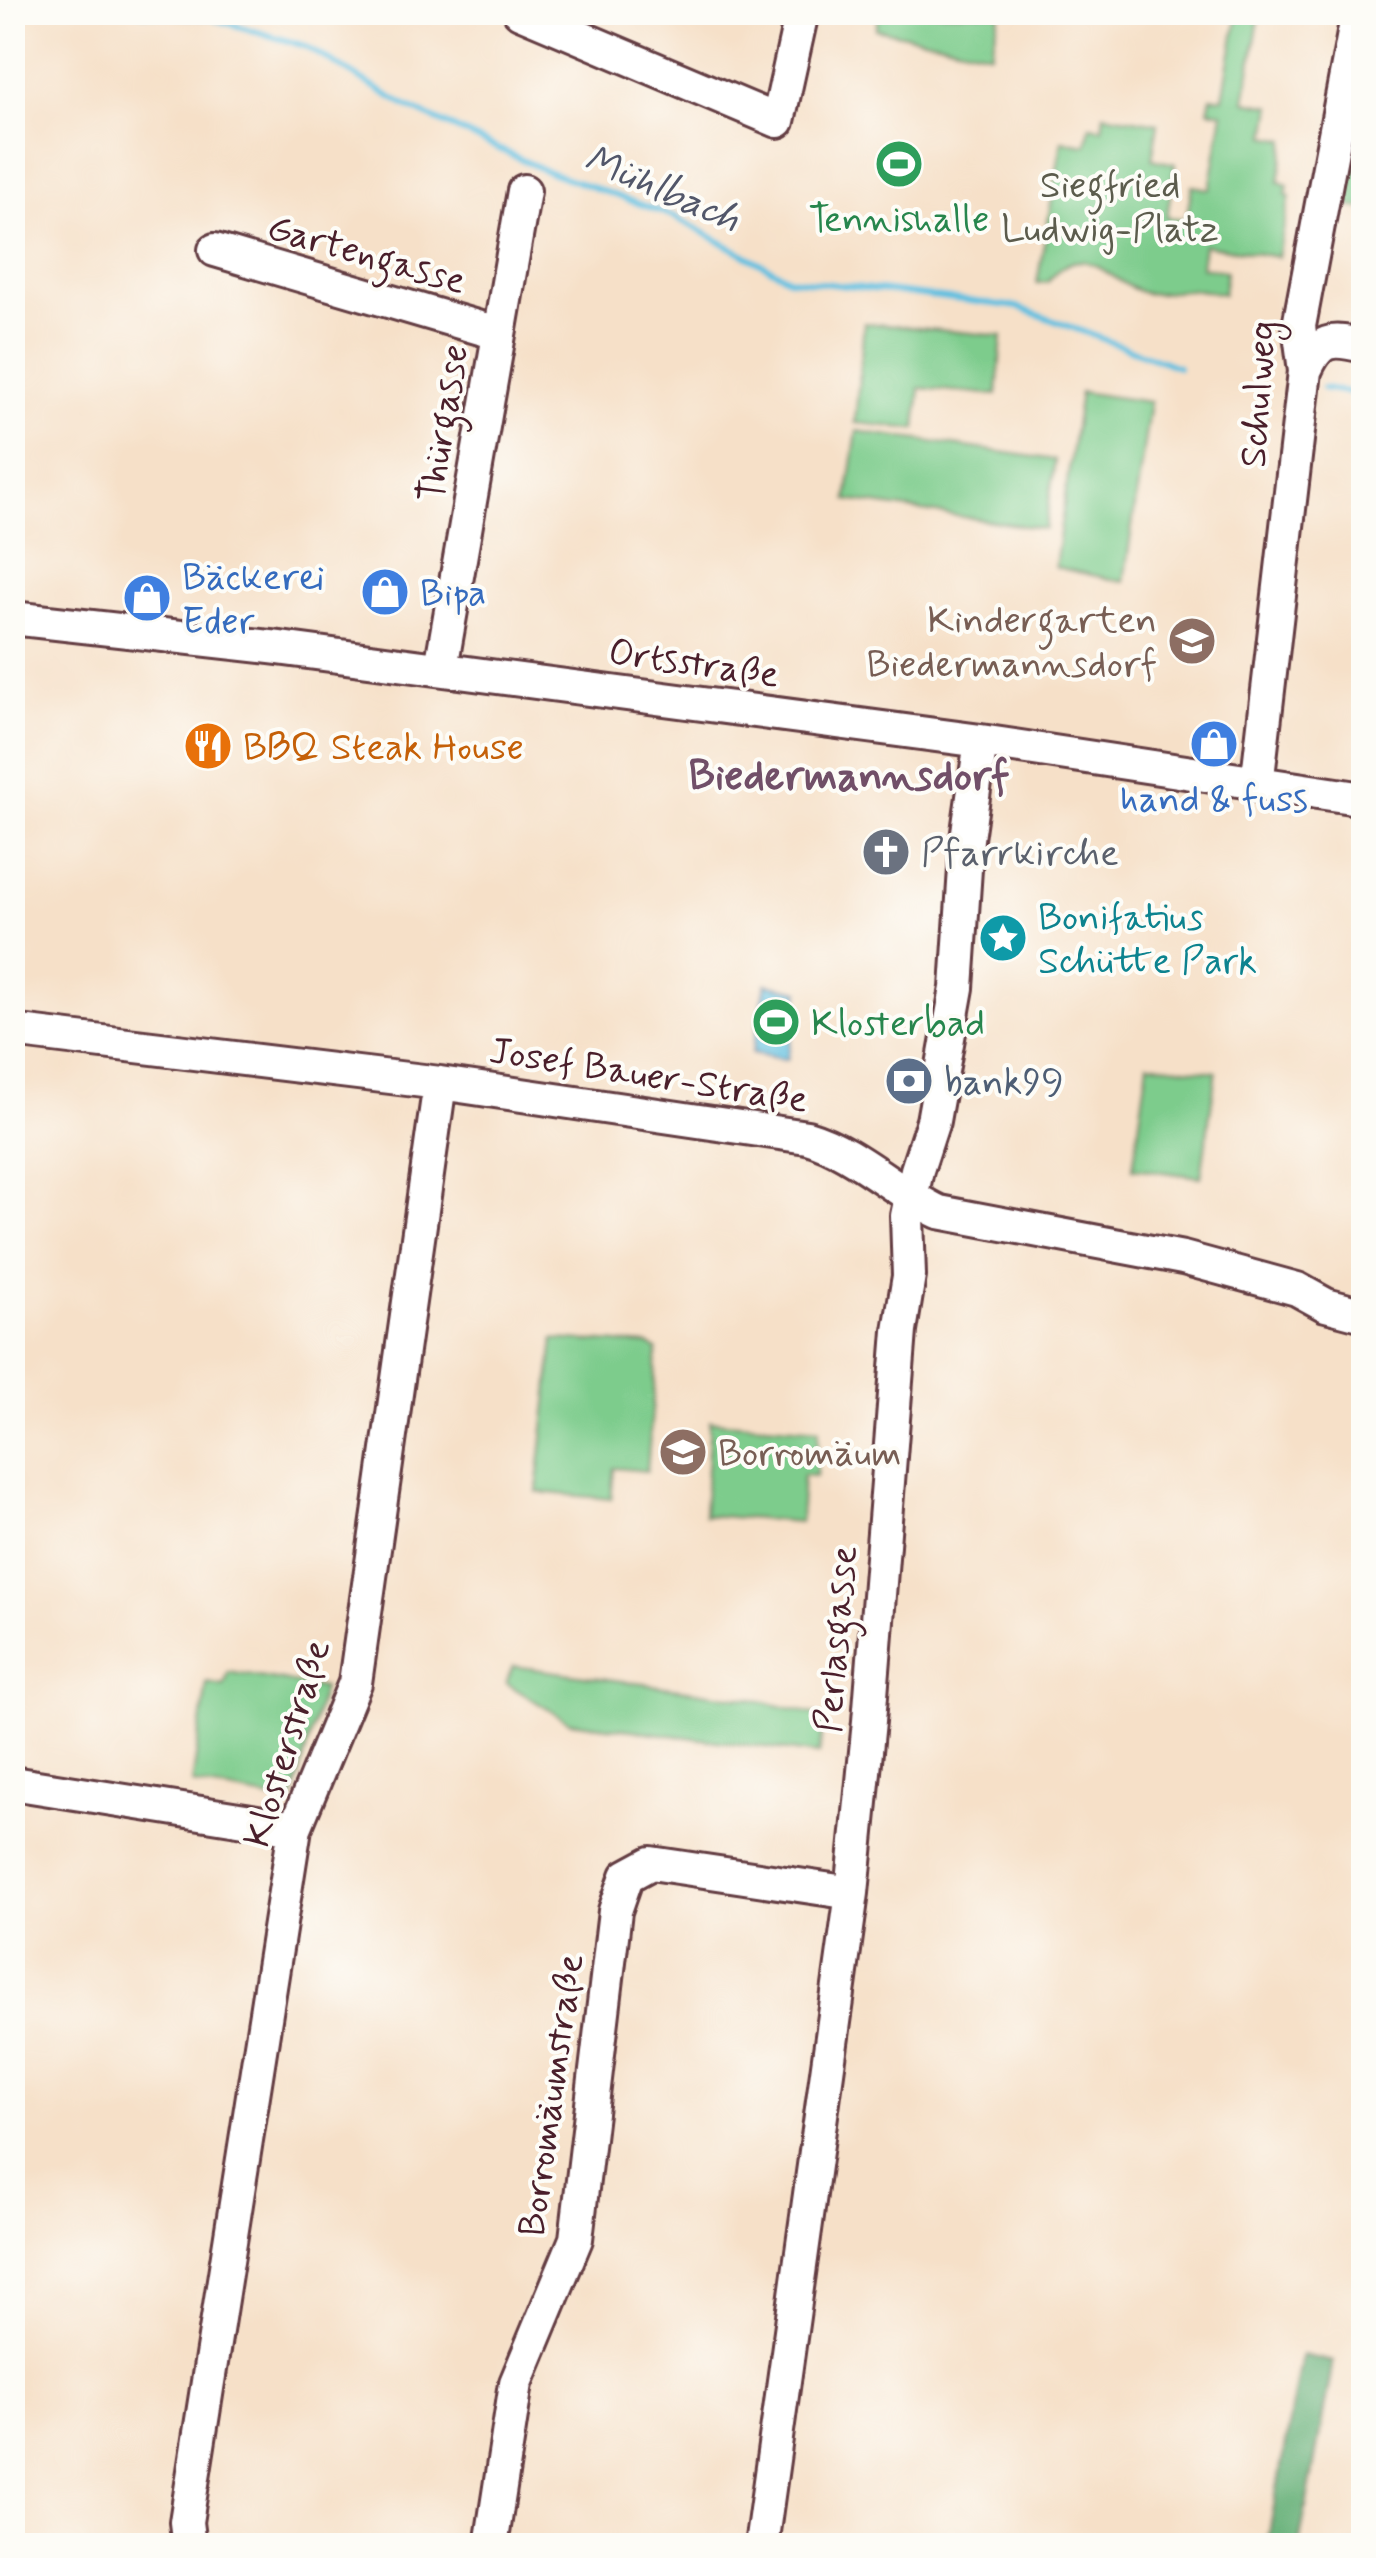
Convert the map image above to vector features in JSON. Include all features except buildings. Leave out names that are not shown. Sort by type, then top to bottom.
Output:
[{"type":"street","points":[[520,12],[778,121],[802,12]]},
{"type":"street","name":"Schulweg","points":[[1257,785],[1304,381],[1300,326],[1358,12]]},
{"type":"street","name":"Thürgasse","points":[[441,668],[524,191]]},
{"type":"street","name":"Gartengasse","points":[[215,250],[497,333]]},
{"type":"street","points":[[1304,381],[1313,354],[1323,344],[1337,340],[1364,346]]},
{"type":"street","name":"Ortsstraße","points":[[12,618],[441,668],[981,740],[1364,799]]},
{"type":"street","name":"Perlasgasse","points":[[760,2546],[852,1894],[870,1720],[900,1332],[907,1293],[910,1199],[933,1120],[957,988],[968,839],[981,740]]},
{"type":"street","name":"Josef Bauer-Straße","points":[[12,1031],[440,1083],[806,1138],[822,1143],[910,1199],[939,1212],[1183,1258],[1297,1289],[1326,1304],[1364,1314]]},
{"type":"street","name":"Klosterstraße","points":[[189,2546],[186,2522],[294,1828],[355,1683],[440,1083]]},
{"type":"street","points":[[12,1784],[294,1828]]},
{"type":"street","name":"Borromäumstraße","points":[[490,2546],[516,2383],[576,2239],[616,1911],[627,1876],[651,1862],[852,1894]]},
{"type":"green space","points":[[880,12],[1000,13],[991,53],[876,29]]},
{"type":"green space","name":"Siegfried Ludwig-Platz","points":[[1238,13],[1260,13],[1245,101],[1272,106],[1267,136],[1286,140],[1279,182],[1288,185],[1286,195],[1290,196],[1278,257],[1204,245],[1201,267],[1226,271],[1223,294],[1191,290],[1144,293],[1085,262],[1073,262],[1048,282],[1037,283],[1062,141],[1086,145],[1090,126],[1102,128],[1104,114],[1158,123],[1152,159],[1175,164],[1167,217],[1186,220],[1192,186],[1210,189],[1223,113],[1208,110],[1211,97],[1223,98]]},
{"type":"green space","points":[[1363,83],[1363,209],[1340,204]]},
{"type":"green space","points":[[864,323],[1002,336],[997,395],[920,388],[916,429],[855,423]]},
{"type":"green space","points":[[1080,392],[1150,402],[1124,582],[1055,567]]},
{"type":"green space","points":[[857,431],[1055,460],[1045,529],[847,500]]},
{"type":"green space","points":[[1148,1063],[1216,1072],[1201,1177],[1133,1168]]},
{"type":"green space","points":[[554,1339],[649,1345],[657,1350],[647,1471],[614,1468],[611,1499],[537,1492]]},
{"type":"green space","points":[[710,1421],[819,1429],[816,1476],[803,1475],[800,1522],[704,1515]]},
{"type":"green space","points":[[513,1666],[752,1699],[825,1717],[819,1754],[569,1722],[506,1683]]},
{"type":"green space","points":[[229,1672],[323,1688],[292,1803],[192,1784],[207,1683],[224,1686]]},
{"type":"green space","points":[[1301,2355],[1333,2362],[1299,2545],[1267,2545]]},
{"type":"water","name":"Klosterbad","points":[[766,984],[800,991],[787,1060],[752,1053]]},
{"type":"waterway","name":"Mühlbach","points":[[141,12],[211,18],[305,46],[406,106],[544,170],[673,216],[790,279],[1017,307],[1178,367]]},
{"type":"waterway","name":"Mühlbach","points":[[1323,388],[1364,395]]},
{"type":"place","name":"Tennishalle","points":[[899,164]]},
{"type":"place","name":"Bipa","points":[[385,592]]},
{"type":"place","name":"Bäckerei Eder","points":[[147,598]]},
{"type":"place","name":"Kindergarten Biedermannsdorf","points":[[1192,641]]},
{"type":"place","name":"hand & fuss","points":[[1214,744]]},
{"type":"place","name":"BBQ Steak House","points":[[208,746]]},
{"type":"place","name":"Pfarrkirche","points":[[886,852]]},
{"type":"place","name":"Bonifatius Schütte Park","points":[[1003,938]]},
{"type":"place","name":"Klosterbad","points":[[776,1022]]},
{"type":"place","name":"bank99","points":[[909,1081]]},
{"type":"place","name":"Borromäum","points":[[683,1452]]},
{"type":"district","name":"Biedermannsdorf","points":[[849,774]]}]
